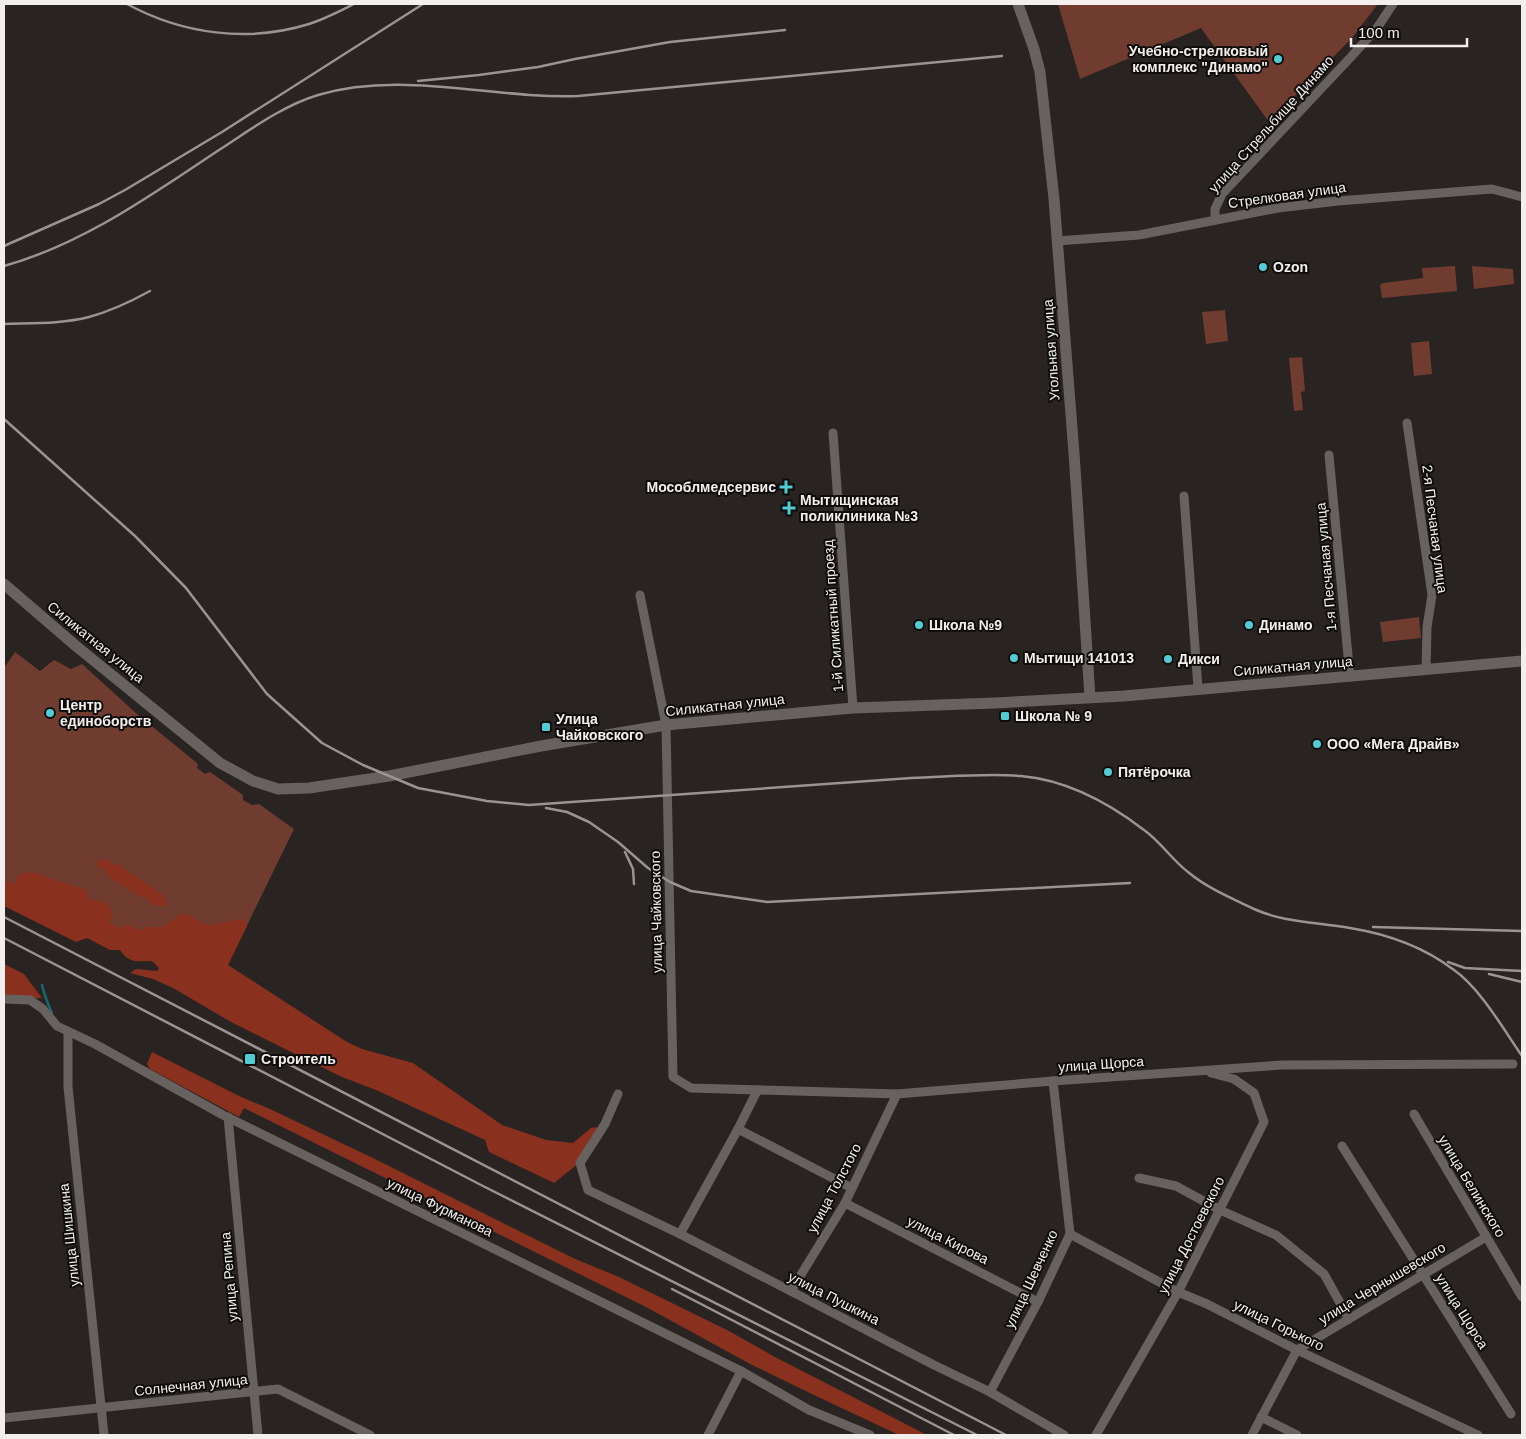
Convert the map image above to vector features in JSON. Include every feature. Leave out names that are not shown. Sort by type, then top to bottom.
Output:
[{"type":"street","name":"Угольная улица","points":[[1018,4],[1040,72],[1057,241],[1074,453],[1090,698]]},
{"type":"street","name":"улица Стрельбище Динамо","points":[[1216,220],[1215,209],[1222,194],[1350,58],[1377,28],[1393,4]]},
{"type":"street","name":"Стрелковая улица","points":[[1057,241],[1140,235],[1311,204],[1480,189],[1503,191],[1522,197]]},
{"type":"street","name":"2-я Песчаная улица","points":[[1407,423],[1432,595],[1427,627],[1426,670]]},
{"type":"street","name":"1-й Силикатный проезд","points":[[834,433],[853,708]]},
{"type":"street","name":"1-я Песчаная улица","points":[[1329,455],[1350,676]]},
{"type":"street","points":[[1184,496],[1198,688]]},
{"type":"street","name":"Силикатная улица","points":[[4,584],[76,646],[220,762],[253,781],[278,789],[309,788],[389,776],[541,746],[666,725],[853,708],[1090,698],[1522,661]]},
{"type":"street","points":[[640,595],[666,725]]},
{"type":"street","name":"улица Чайковского","points":[[666,725],[673,1078],[691,1088]]},
{"type":"street","name":"улица Фурманова","points":[[4,998],[30,1000],[43,1008],[57,1026],[95,1044],[228,1117],[741,1371],[809,1410],[870,1435]]},
{"type":"street","name":"улица Шишкина","points":[[68,1032],[68,1087],[104,1435]]},
{"type":"street","name":"улица Щорса","points":[[691,1088],[897,1094],[1282,1065],[1514,1064]]},
{"type":"street","name":"улица Достоевского","points":[[1096,1435],[1178,1292],[1264,1122],[1254,1093],[1234,1079],[1201,1071]]},
{"type":"street","name":"улица Шевченко","points":[[990,1392],[1038,1302],[1070,1234],[1053,1081]]},
{"type":"street","points":[[680,1234],[738,1129],[757,1090]]},
{"type":"street","name":"улица Пушкина","points":[[618,1094],[605,1124],[580,1164],[588,1190],[680,1234],[934,1366],[990,1392],[1064,1435]]},
{"type":"street","name":"улица Толстого","points":[[791,1291],[845,1202],[897,1094]]},
{"type":"street","name":"улица Белинского","points":[[1414,1114],[1522,1297]]},
{"type":"street","name":"улица Репина","points":[[228,1117],[258,1435]]},
{"type":"street","points":[[738,1129],[852,1188]]},
{"type":"street","name":"улица Щорса","points":[[1342,1146],[1512,1414]]},
{"type":"street","points":[[1139,1178],[1176,1186],[1220,1210],[1276,1235],[1324,1274],[1349,1319]]},
{"type":"street","name":"улица Кирова","points":[[845,1202],[1038,1302]]},
{"type":"street","name":"улица Горького","points":[[1070,1234],[1178,1292],[1207,1304],[1297,1350],[1478,1435]]},
{"type":"street","name":"улица Чернышевского","points":[[1297,1350],[1486,1237]]},
{"type":"street","points":[[1252,1435],[1297,1350]]},
{"type":"street","points":[[708,1435],[741,1371]]},
{"type":"street","name":"Солнечная улица","points":[[4,1418],[278,1390],[370,1435]]},
{"type":"street","points":[[1262,1416],[1297,1435]]},
{"type":"shaded area","name":"Учебно-стрелковый комплекс \"Динамо\"","points":[[1058,4],[1378,4],[1351,39],[1269,122],[1201,28],[1080,79]]},
{"type":"shaded area","points":[[1455,266],[1457,291],[1382,298],[1380,285],[1383,283],[1423,278],[1422,268]]},
{"type":"shaded area","points":[[1472,266],[1513,269],[1514,284],[1474,289]]},
{"type":"shaded area","points":[[1225,310],[1228,341],[1206,344],[1202,312]]},
{"type":"shaded area","points":[[1429,341],[1432,374],[1414,376],[1411,343]]},
{"type":"shaded area","points":[[1302,357],[1305,391],[1301,392],[1303,410],[1294,411],[1289,358]]},
{"type":"shaded area","points":[[1419,617],[1421,638],[1383,642],[1380,622]]},
{"type":"shaded area","points":[[15,652],[40,671],[54,660],[71,669],[82,664],[137,714],[197,763],[197,768],[205,774],[210,772],[243,795],[243,800],[252,805],[259,804],[294,829],[218,985],[4,890],[4,668]]},
{"type":"shaded area","points":[[107,859],[112,865],[117,864],[163,895],[167,903],[165,906],[154,905],[146,897],[141,897],[110,878],[105,870],[99,868],[95,862]]},
{"type":"shaded area","points":[[32,872],[86,890],[88,899],[107,903],[113,914],[109,922],[119,928],[127,924],[139,930],[148,927],[162,927],[183,913],[207,925],[243,919],[247,926],[228,965],[347,1042],[362,1049],[413,1063],[502,1125],[546,1140],[573,1143],[591,1128],[597,1127],[599,1131],[579,1163],[554,1183],[489,1152],[485,1140],[376,1090],[342,1077],[231,1022],[173,988],[153,979],[130,973],[136,969],[157,971],[159,968],[152,961],[130,960],[120,950],[110,950],[87,938],[76,942],[4,906],[4,881],[15,884],[18,875]]},
{"type":"shaded area","points":[[4,964],[24,974],[42,998],[4,999]]},
{"type":"shaded area","points":[[152,1052],[239,1096],[375,1159],[573,1258],[619,1277],[729,1331],[775,1357],[927,1435],[899,1435],[752,1365],[646,1307],[244,1108],[239,1117],[150,1069],[147,1064]]},
{"type":"waterway","points":[[42,985],[52,1013]]},
{"type":"railway","points":[[127,4],[148,14],[193,29],[239,34],[286,30],[309,24],[354,4]]},
{"type":"railway","points":[[4,246],[99,204],[125,190],[222,132],[423,4]]},
{"type":"railway","points":[[418,81],[538,67],[670,42],[785,30]]},
{"type":"railway","points":[[4,266],[33,257],[61,245],[116,217],[254,127],[292,105],[318,95],[350,88],[382,85],[415,85],[513,94],[578,96],[1002,56]]},
{"type":"railway","points":[[4,324],[57,322],[89,317],[120,306],[150,291]]},
{"type":"railway","points":[[4,419],[135,536],[186,588],[267,694],[322,743],[363,765],[418,788],[487,801],[529,805],[911,778],[994,775],[1021,776],[1054,782],[1086,794],[1131,820],[1156,840],[1195,878],[1254,909],[1289,920],[1350,928],[1378,934],[1418,948],[1442,962],[1473,987],[1522,1056]]},
{"type":"railway","points":[[546,808],[567,812],[589,822],[618,842],[648,868],[670,882],[691,891],[767,902],[1130,883]]},
{"type":"railway","points":[[625,852],[633,869],[634,884]]},
{"type":"railway","points":[[4,917],[1006,1435]]},
{"type":"railway","points":[[1373,927],[1522,931]]},
{"type":"railway","points":[[4,938],[483,1186],[977,1435]]},
{"type":"railway","points":[[1448,962],[1465,968],[1522,971]]},
{"type":"railway","points":[[1489,974],[1522,982]]},
{"type":"railway","points":[[672,1289],[954,1435]]},
{"type":"place","name":"Учебно-стрелковый комплекс \"Динамо\"","points":[[1278,59]]},
{"type":"place","name":"Ozon","points":[[1263,267]]},
{"type":"place","name":"Мособлмедсервис","points":[[786,487]]},
{"type":"place","name":"Мытищинская поликлиника №3","points":[[789,508]]},
{"type":"place","name":"Школа №9","points":[[919,625]]},
{"type":"place","name":"Динамо","points":[[1249,625]]},
{"type":"place","name":"Мытищи 141013","points":[[1014,658]]},
{"type":"place","name":"Дикси","points":[[1168,659]]},
{"type":"place","name":"Центр единоборств","points":[[50,713]]},
{"type":"place","name":"Школа № 9","points":[[1005,716]]},
{"type":"place","name":"Улица Чайковского","points":[[546,727]]},
{"type":"place","name":"ООО «Мега Драйв»","points":[[1317,744]]},
{"type":"place","name":"Пятёрочка","points":[[1108,772]]},
{"type":"place","name":"Строитель","points":[[250,1059]]}]
